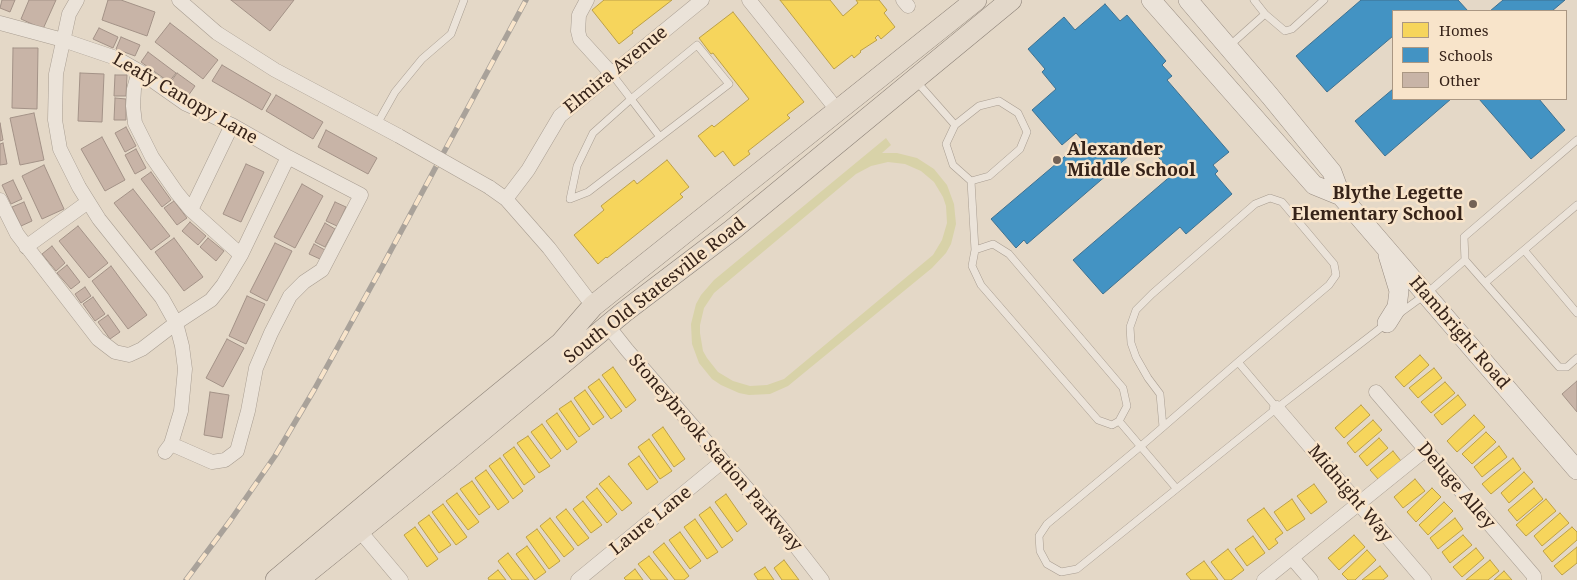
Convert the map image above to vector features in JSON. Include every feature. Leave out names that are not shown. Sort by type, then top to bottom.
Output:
[{"type":"main road","name":"South Old Statesville Road","points":[[276,580],[446,437],[561,344],[593,306],[976,0]]},
{"type":"main road","name":"South Old Statesville Road","points":[[298,580],[608,326],[732,230],[1011,0]]},
{"type":"main road","name":"Hambright Road","points":[[1151,0],[1314,185],[1341,196]]},
{"type":"main road","name":"Hambright Road","points":[[1188,0],[1332,172],[1341,196],[1577,470]]},
{"type":"main road","points":[[608,326],[609,313],[675,256],[681,246],[685,233]]},
{"type":"main road","points":[[1385,247],[1399,291],[1397,307],[1388,323]]},
{"type":"main road","points":[[490,424],[524,385],[593,325],[595,314],[593,306]]},
{"type":"street","points":[[77,0],[69,14],[56,74],[55,120],[60,149],[79,188],[99,219],[162,298],[176,323]]},
{"type":"street","points":[[179,0],[218,33],[275,70],[400,136],[489,187],[506,199],[549,248],[593,306]]},
{"type":"street","points":[[587,0],[579,15],[578,31],[580,38],[611,73]]},
{"type":"street","name":"Elmira Avenue","points":[[506,199],[528,170],[560,116],[702,0]]},
{"type":"street","points":[[748,0],[838,111]]},
{"type":"street","name":"Leafy Canopy Lane","points":[[0,23],[63,40],[116,58],[139,71],[186,104],[232,126],[361,195],[322,270],[304,282],[290,296],[271,333],[256,368],[248,411],[237,452],[225,460],[212,462],[168,448],[181,411],[185,369],[176,323]]},
{"type":"street","points":[[139,71],[134,89],[135,123],[152,157],[191,210],[240,255]]},
{"type":"street","points":[[191,210],[232,126]]},
{"type":"street","points":[[0,200],[17,234],[26,247],[98,339],[115,352],[129,355],[142,349],[210,300],[223,285],[240,255],[288,157]]},
{"type":"street","points":[[26,247],[88,202]]},
{"type":"street","name":"Stoneybrook Station Parkway","points":[[608,326],[780,526],[822,580]]},
{"type":"street","name":"Deluge Alley","points":[[1376,392],[1534,576],[1534,580]]},
{"type":"street","name":"Midnight Way","points":[[1277,408],[1424,580]]},
{"type":"street","points":[[1264,580],[1425,450]]},
{"type":"street","name":"Laure Lane","points":[[578,580],[723,461]]},
{"type":"street","points":[[360,530],[401,580]]},
{"type":"street","points":[[1292,558],[1311,580]]},
{"type":"lane","points":[[377,124],[395,92],[422,59],[451,34],[464,0]]},
{"type":"lane","points":[[1254,0],[1265,14],[1285,31],[1292,29],[1324,0]]},
{"type":"lane","points":[[1228,47],[1265,14]]},
{"type":"lane","points":[[697,45],[729,84],[588,192],[570,198],[577,166],[593,132],[631,99],[697,45]]},
{"type":"lane","points":[[611,73],[660,137]]},
{"type":"lane","points":[[914,79],[954,125]]},
{"type":"lane","points":[[971,181],[989,176],[996,171],[1020,149],[1027,132],[1018,113],[999,101],[979,106],[954,125],[946,144],[953,165],[971,181],[975,250],[972,266],[981,285],[1098,420],[1112,425],[1119,421],[1127,406],[1124,388],[1009,254],[993,244],[975,250]]},
{"type":"lane","points":[[1577,140],[1464,237],[1465,260],[1559,367],[1567,367],[1577,358]]},
{"type":"lane","points":[[1163,427],[1160,394],[1136,357],[1131,343],[1130,327],[1136,310],[1255,204],[1270,198],[1282,202],[1334,264],[1336,275],[1329,285],[1141,446],[1047,524],[1039,536],[1040,551],[1047,564],[1061,572],[1077,569],[1277,408],[1426,294],[1465,260]]},
{"type":"lane","points":[[1486,282],[1577,205]]},
{"type":"lane","points":[[1524,250],[1577,313]]},
{"type":"lane","points":[[1238,362],[1277,408]]},
{"type":"lane","points":[[1119,421],[1176,488]]},
{"type":"shaded area","points":[[886,138],[891,145],[882,153],[897,153],[917,158],[934,169],[947,185],[954,204],[956,224],[951,244],[946,253],[932,268],[788,386],[770,394],[749,395],[739,393],[712,379],[699,363],[692,344],[691,324],[696,304],[714,280]],"holes":[[[888,162],[905,164],[921,171],[934,182],[946,206],[947,223],[942,240],[933,255],[784,379],[767,385],[750,386],[733,381],[718,372],[703,351],[700,333],[704,308],[714,293],[856,174],[871,166]]]},
{"type":"building: Homes","points":[[604,0],[672,0],[632,31],[633,33],[619,44],[592,10]]},
{"type":"building: Homes","points":[[780,0],[830,0],[843,16],[858,3],[856,0],[879,0],[887,10],[884,13],[895,27],[881,39],[878,35],[875,38],[877,40],[860,51],[854,58],[852,55],[834,69]]},
{"type":"building: Homes","points":[[733,12],[804,102],[787,115],[790,118],[748,151],[750,154],[734,166],[723,151],[715,157],[698,136],[712,125],[714,127],[749,99],[699,38]]},
{"type":"building: Homes","points":[[667,160],[689,187],[680,194],[683,197],[598,264],[574,235],[604,210],[601,206],[634,180],[637,184]]},
{"type":"building: Homes","points":[[1420,355],[1429,365],[1404,387],[1395,377]]},
{"type":"building: Homes","points":[[613,367],[636,400],[626,408],[602,375]]},
{"type":"building: Homes","points":[[1434,368],[1442,378],[1418,398],[1409,388]]},
{"type":"building: Homes","points":[[599,379],[622,411],[611,419],[588,387]]},
{"type":"building: Homes","points":[[1445,382],[1455,393],[1431,413],[1421,402]]},
{"type":"building: Homes","points":[[585,390],[604,417],[593,425],[574,398]]},
{"type":"building: Homes","points":[[1458,395],[1466,405],[1442,425],[1434,415]]},
{"type":"building: Homes","points":[[571,401],[590,429],[579,437],[559,409]]},
{"type":"building: Homes","points":[[1361,405],[1370,415],[1344,438],[1335,428]]},
{"type":"building: Homes","points":[[557,413],[577,442],[567,450],[546,421]]},
{"type":"building: Homes","points":[[1474,415],[1485,427],[1457,452],[1447,441]]},
{"type":"building: Homes","points":[[1373,420],[1382,430],[1355,453],[1347,443]]},
{"type":"building: Homes","points":[[542,424],[561,451],[551,459],[531,432]]},
{"type":"building: Homes","points":[[663,427],[685,459],[674,467],[652,435]]},
{"type":"building: Homes","points":[[1486,432],[1496,442],[1472,464],[1462,454]]},
{"type":"building: Homes","points":[[528,436],[550,466],[539,473],[517,443]]},
{"type":"building: Homes","points":[[1379,438],[1388,448],[1367,466],[1359,456]]},
{"type":"building: Homes","points":[[649,439],[672,471],[660,479],[638,447]]},
{"type":"building: Homes","points":[[1499,446],[1507,457],[1482,477],[1474,467]]},
{"type":"building: Homes","points":[[514,447],[535,477],[524,485],[503,455]]},
{"type":"building: Homes","points":[[1393,451],[1401,461],[1379,480],[1370,470]]},
{"type":"building: Homes","points":[[639,456],[658,482],[647,490],[628,464]]},
{"type":"building: Homes","points":[[500,458],[523,491],[513,499],[489,466]]},
{"type":"building: Homes","points":[[1513,458],[1521,469],[1491,494],[1482,484]]},
{"type":"building: Homes","points":[[486,470],[509,502],[498,510],[475,478]]},
{"type":"building: Homes","points":[[1524,472],[1533,482],[1509,503],[1501,493]]},
{"type":"building: Homes","points":[[609,476],[632,503],[622,511],[599,484]]},
{"type":"building: Homes","points":[[1415,479],[1425,491],[1403,508],[1394,497]]},
{"type":"building: Homes","points":[[472,481],[490,507],[479,515],[460,489]]},
{"type":"building: Homes","points":[[1314,484],[1327,502],[1311,514],[1297,496]]},
{"type":"building: Homes","points":[[597,488],[617,514],[607,523],[586,497]]},
{"type":"building: Homes","points":[[1432,488],[1441,497],[1416,522],[1407,512]]},
{"type":"building: Homes","points":[[1534,488],[1543,499],[1517,521],[1508,510]]},
{"type":"building: Homes","points":[[457,493],[479,522],[468,530],[446,501]]},
{"type":"building: Homes","points":[[726,494],[747,524],[737,532],[715,502]]},
{"type":"building: Homes","points":[[1292,499],[1305,519],[1287,531],[1274,512]]},
{"type":"building: Homes","points":[[1546,499],[1556,511],[1526,536],[1516,525]]},
{"type":"building: Homes","points":[[583,501],[602,525],[591,533],[573,509]]},
{"type":"building: Homes","points":[[1444,502],[1453,511],[1428,535],[1419,525]]},
{"type":"building: Homes","points":[[443,504],[467,537],[456,545],[432,512]]},
{"type":"building: Homes","points":[[710,507],[733,540],[722,548],[699,515]]},
{"type":"building: Homes","points":[[1264,508],[1283,533],[1275,539],[1278,543],[1269,550],[1247,520]]},
{"type":"building: Homes","points":[[566,509],[589,538],[578,546],[556,517]]},
{"type":"building: Homes","points":[[1560,513],[1569,523],[1542,546],[1534,536]]},
{"type":"building: Homes","points":[[429,515],[451,545],[439,553],[418,523]]},
{"type":"building: Homes","points":[[550,518],[574,549],[564,557],[540,526]]},
{"type":"building: Homes","points":[[1455,518],[1463,529],[1438,549],[1430,538]]},
{"type":"building: Homes","points":[[695,519],[718,552],[707,559],[684,527]]},
{"type":"building: Homes","points":[[415,527],[438,559],[427,567],[404,535]]},
{"type":"building: Homes","points":[[1572,527],[1577,532],[1577,540],[1552,562],[1543,551]]},
{"type":"building: Homes","points":[[537,529],[560,561],[549,569],[526,537]]},
{"type":"building: Homes","points":[[680,532],[701,561],[690,569],[669,540]]},
{"type":"building: Homes","points":[[1354,535],[1365,547],[1339,570],[1328,558]]},
{"type":"building: Homes","points":[[1463,535],[1472,545],[1450,563],[1442,552]]},
{"type":"building: Homes","points":[[1253,536],[1265,553],[1247,566],[1235,549]]},
{"type":"building: Homes","points":[[664,543],[689,576],[684,580],[675,580],[653,552]]},
{"type":"building: Homes","points":[[527,546],[546,572],[535,580],[516,554]]},
{"type":"building: Homes","points":[[1577,547],[1577,563],[1562,575],[1554,566]]},
{"type":"building: Homes","points":[[1476,548],[1484,558],[1462,577],[1453,567]]},
{"type":"building: Homes","points":[[1228,549],[1244,570],[1231,580],[1225,580],[1211,562]]},
{"type":"building: Homes","points":[[1367,550],[1376,560],[1355,580],[1348,580],[1342,574]]},
{"type":"building: Homes","points":[[508,553],[529,580],[512,580],[498,561]]},
{"type":"building: Homes","points":[[649,556],[668,580],[651,580],[638,564]]},
{"type":"building: Homes","points":[[784,560],[799,580],[782,580],[774,568]]},
{"type":"building: Homes","points":[[1490,560],[1499,571],[1488,580],[1466,580]]},
{"type":"building: Homes","points":[[1204,561],[1218,580],[1191,580],[1186,574]]},
{"type":"building: Homes","points":[[1380,566],[1388,576],[1383,580],[1362,580]]},
{"type":"building: Homes","points":[[765,567],[774,580],[758,580],[754,574]]},
{"type":"building: Homes","points":[[635,569],[643,580],[626,580],[624,578]]},
{"type":"building: Homes","points":[[498,570],[506,580],[489,580],[488,578]]},
{"type":"building: Homes","points":[[1504,571],[1512,580],[1494,580]]},
{"type":"building: Schools","points":[[1361,0],[1458,0],[1467,10],[1392,10],[1392,37],[1327,92],[1296,56]]},
{"type":"building: Schools","points":[[1503,0],[1565,0],[1553,10],[1491,10]]},
{"type":"building: Schools","points":[[1105,4],[1120,21],[1127,15],[1166,61],[1162,65],[1172,76],[1167,80],[1229,152],[1213,165],[1218,171],[1215,174],[1232,194],[1186,234],[1180,227],[1103,294],[1073,260],[1173,174],[1145,142],[1027,244],[1024,240],[1016,248],[991,219],[1083,141],[1076,133],[1062,145],[1032,110],[1056,89],[1042,72],[1045,69],[1028,49],[1064,17],[1075,30]]},
{"type":"building: Schools","points":[[1392,90],[1392,100],[1450,100],[1385,156],[1355,121]]},
{"type":"building: Schools","points":[[1480,100],[1540,100],[1565,130],[1531,159]]},
{"type":"building: Other","points":[[2,0],[15,0],[10,12],[0,8]]},
{"type":"building: Other","points":[[29,0],[56,0],[43,29],[21,19]]},
{"type":"building: Other","points":[[108,0],[121,0],[155,12],[147,36],[102,20]]},
{"type":"building: Other","points":[[231,0],[294,0],[270,31]]},
{"type":"building: Other","points":[[170,23],[218,60],[203,79],[155,42]]},
{"type":"building: Other","points":[[99,28],[118,37],[113,48],[93,39]]},
{"type":"building: Other","points":[[121,37],[140,45],[135,56],[116,49]]},
{"type":"building: Other","points":[[13,48],[38,48],[37,109],[12,108]]},
{"type":"building: Other","points":[[148,52],[176,73],[169,82],[141,62]]},
{"type":"building: Other","points":[[222,65],[271,94],[262,110],[212,81]]},
{"type":"building: Other","points":[[80,73],[104,74],[102,122],[78,121]]},
{"type":"building: Other","points":[[177,73],[195,86],[188,96],[170,83]]},
{"type":"building: Other","points":[[115,75],[127,75],[126,96],[114,96]]},
{"type":"building: Other","points":[[276,95],[323,122],[313,139],[266,111]]},
{"type":"building: Other","points":[[115,98],[126,99],[126,120],[114,120]]},
{"type":"building: Other","points":[[34,113],[44,160],[20,165],[10,118]]},
{"type":"building: Other","points":[[0,123],[3,140],[0,141]]},
{"type":"building: Other","points":[[126,127],[136,146],[125,152],[115,133]]},
{"type":"building: Other","points":[[326,130],[377,158],[368,174],[318,147]]},
{"type":"building: Other","points":[[102,137],[125,180],[105,191],[81,149]]},
{"type":"building: Other","points":[[3,143],[7,164],[0,165],[0,144]]},
{"type":"building: Other","points":[[136,149],[146,168],[135,174],[125,155]]},
{"type":"building: Other","points":[[246,164],[264,172],[241,222],[223,214]]},
{"type":"building: Other","points":[[44,165],[64,209],[42,219],[22,176]]},
{"type":"building: Other","points":[[151,172],[171,200],[162,207],[141,179]]},
{"type":"building: Other","points":[[13,180],[22,199],[11,204],[2,185]]},
{"type":"building: Other","points":[[302,184],[323,196],[295,248],[274,237]]},
{"type":"building: Other","points":[[133,189],[170,236],[151,250],[114,203]]},
{"type":"building: Other","points":[[174,201],[187,218],[177,225],[164,208]]},
{"type":"building: Other","points":[[24,202],[32,221],[21,226],[12,207]]},
{"type":"building: Other","points":[[335,202],[346,207],[337,226],[326,221]]},
{"type":"building: Other","points":[[190,222],[206,236],[198,245],[182,231]]},
{"type":"building: Other","points":[[325,223],[335,229],[325,247],[315,242]]},
{"type":"building: Other","points":[[78,226],[108,263],[89,278],[59,241]]},
{"type":"building: Other","points":[[174,238],[203,277],[184,291],[155,252]]},
{"type":"building: Other","points":[[208,238],[224,251],[216,261],[200,247]]},
{"type":"building: Other","points":[[275,243],[292,251],[267,301],[250,292]]},
{"type":"building: Other","points":[[314,244],[325,250],[320,259],[309,254]]},
{"type":"building: Other","points":[[52,246],[65,263],[56,271],[42,254]]},
{"type":"building: Other","points":[[67,265],[80,282],[71,289],[57,273]]},
{"type":"building: Other","points":[[111,266],[147,315],[128,329],[92,281]]},
{"type":"building: Other","points":[[85,287],[91,296],[81,303],[75,294]]},
{"type":"building: Other","points":[[247,296],[265,304],[246,344],[229,336]]},
{"type":"building: Other","points":[[93,297],[105,314],[95,321],[83,304]]},
{"type":"building: Other","points":[[108,315],[120,332],[110,339],[98,322]]},
{"type":"building: Other","points":[[227,339],[244,348],[223,387],[206,378]]},
{"type":"building: Other","points":[[1577,381],[1577,412],[1562,394]]},
{"type":"building: Other","points":[[210,392],[229,395],[222,438],[204,435]]},
{"type":"railway","points":[[186,580],[275,456],[314,390],[526,0]]},
{"type":"place","name":"Alexander Middle School","points":[[1057,160]]},
{"type":"place","name":"Blythe Legette Elementary School","points":[[1473,204]]}]
